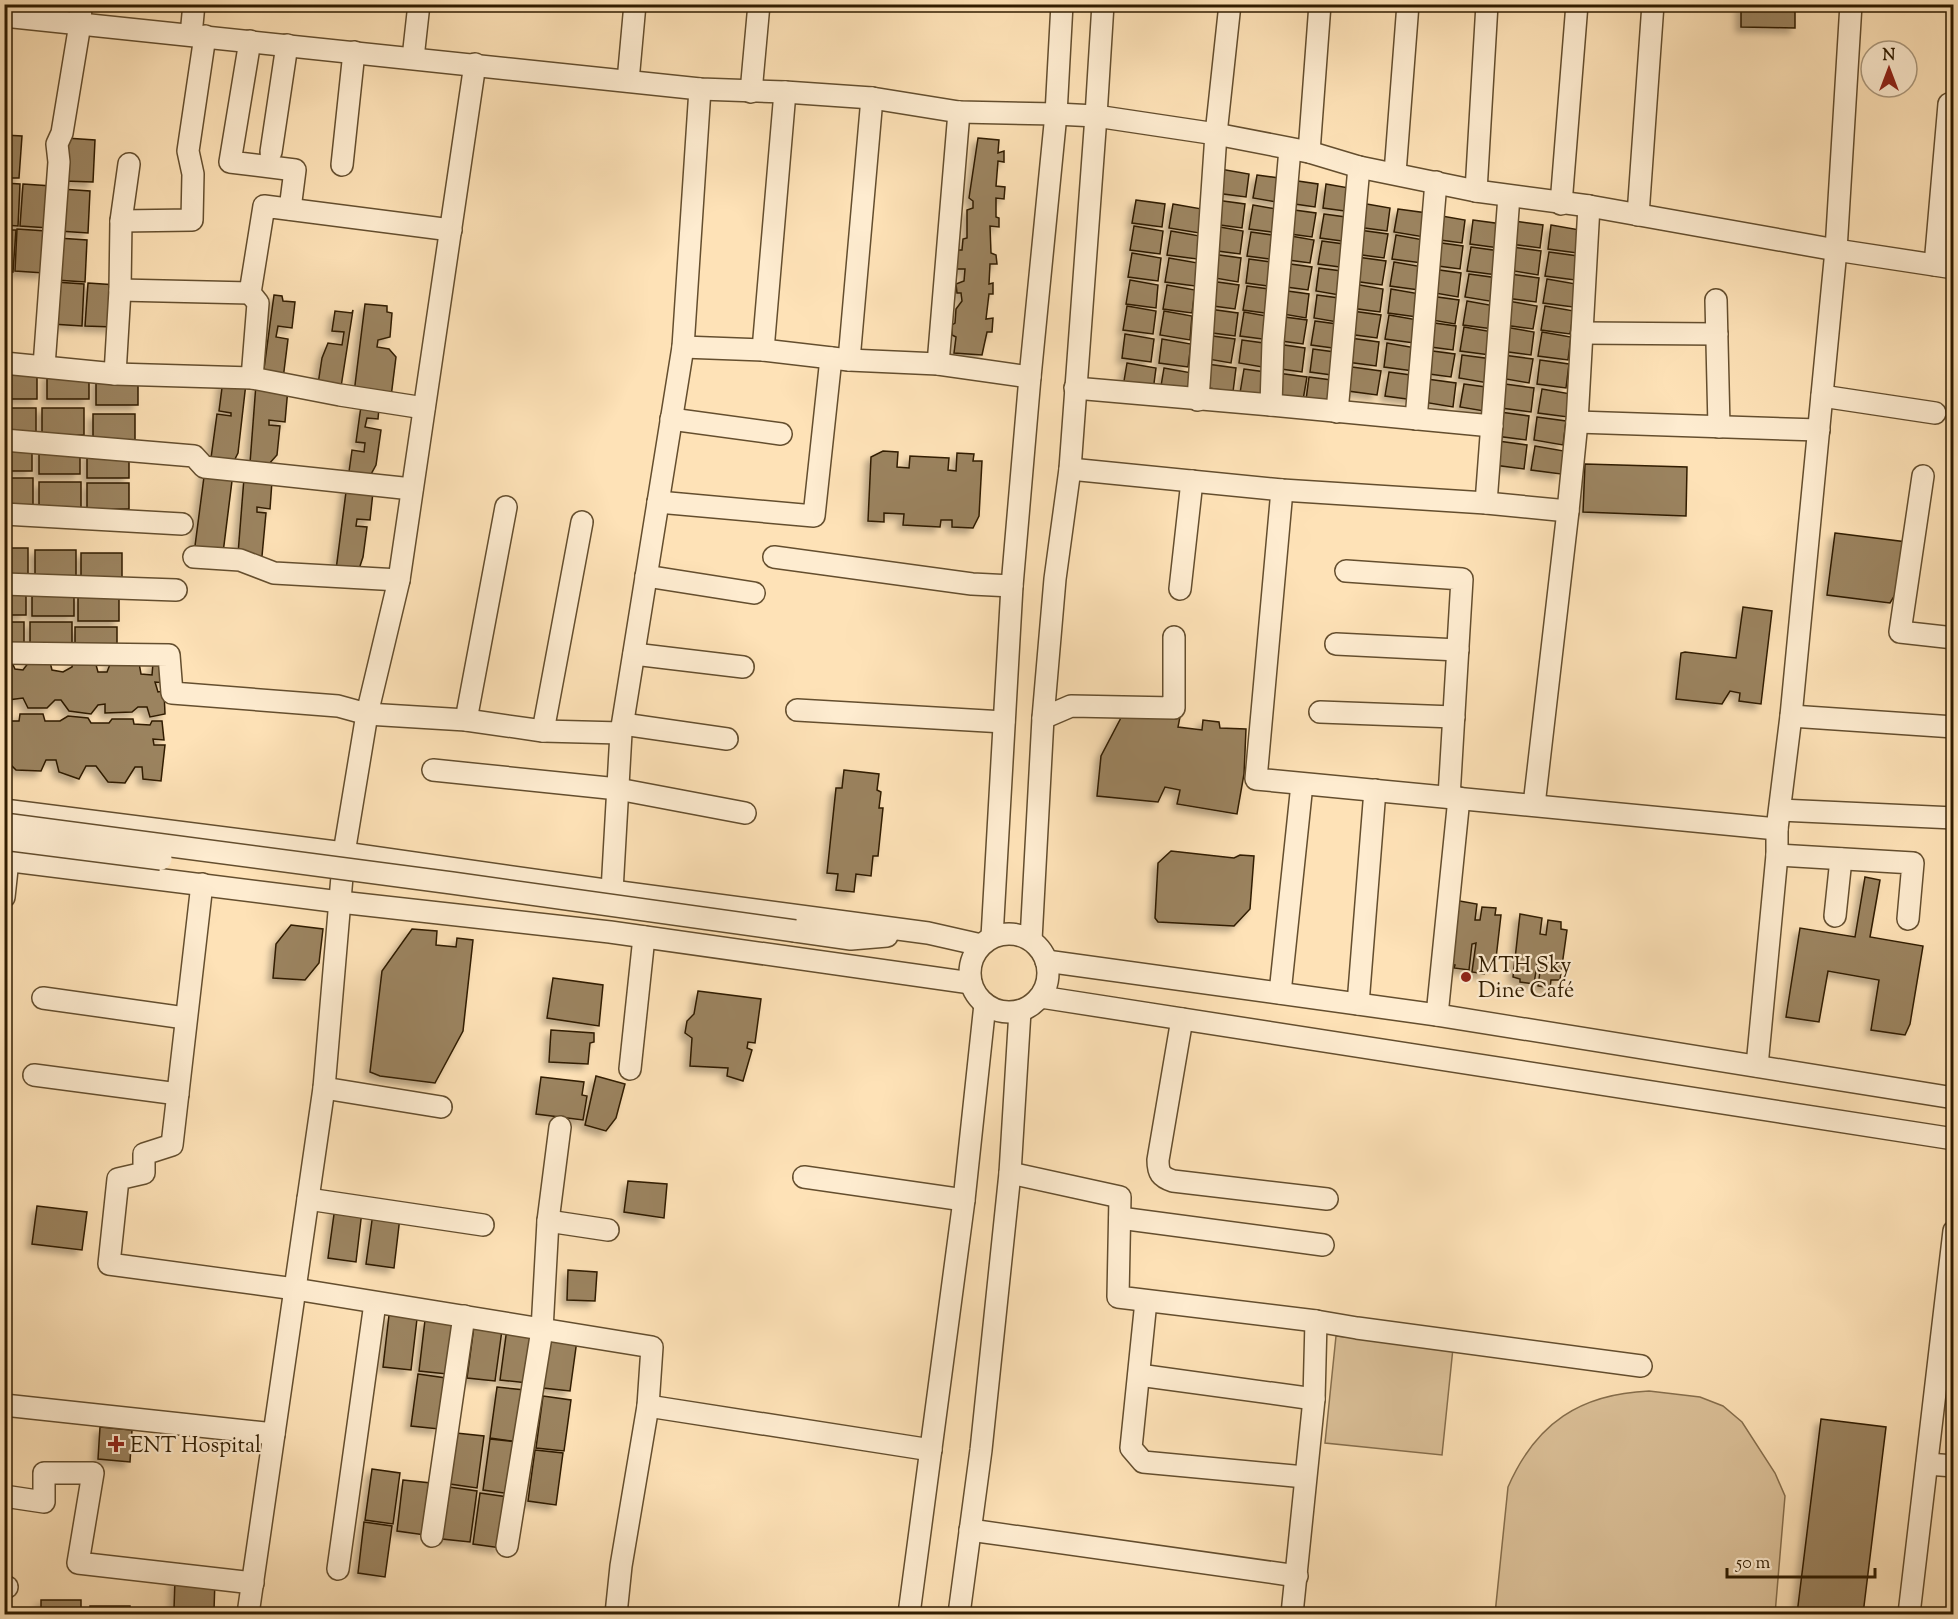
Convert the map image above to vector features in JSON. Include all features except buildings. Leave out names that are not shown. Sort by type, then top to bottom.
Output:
[{"type":"street","points":[[121,221],[192,220],[193,174],[188,151],[198,36],[194,4]]},
{"type":"street","points":[[413,58],[419,4]]},
{"type":"street","points":[[628,81],[635,4]]},
{"type":"street","points":[[751,92],[759,4]]},
{"type":"street","points":[[4,810],[344,853],[986,941],[1005,934],[1018,935],[1031,940],[1041,950],[1046,961],[1048,973],[1046,986],[1041,997],[1031,1005],[1020,1011],[1008,1013],[985,1004],[976,995],[970,983],[969,969],[973,956],[986,941],[1029,377],[1056,114],[1062,4]]},
{"type":"street","points":[[1031,940],[1043,718],[1054,579],[1070,469],[1103,4]]},
{"type":"street","points":[[1198,400],[1216,134],[1230,4]]},
{"type":"street","points":[[1272,405],[1273,342],[1320,4]]},
{"type":"street","points":[[1395,173],[1408,4]]},
{"type":"street","points":[[1476,191],[1486,4]]},
{"type":"street","points":[[1561,204],[1577,4]]},
{"type":"street","points":[[1638,215],[1653,4]]},
{"type":"street","points":[[1757,1066],[1777,855],[1778,820],[1791,716],[1836,250],[1851,4]]},
{"type":"street","points":[[44,366],[59,162],[57,144],[62,133],[81,14]]},
{"type":"street","points":[[4,16],[81,14],[198,36],[700,89],[872,98],[959,112],[1096,116],[1216,134],[1476,191],[1589,206],[1836,250],[1944,266],[1949,104]]},
{"type":"street","points":[[250,41],[230,162],[295,170],[290,209]]},
{"type":"street","points":[[271,152],[287,45]]},
{"type":"street","points":[[342,165],[354,52]]},
{"type":"street","points":[[248,1614],[324,1089],[344,853],[367,714],[399,580],[475,64]]},
{"type":"street","points":[[612,891],[622,729],[683,347],[700,89]]},
{"type":"street","points":[[763,350],[785,92]]},
{"type":"street","points":[[658,502],[814,516],[840,359],[872,98]]},
{"type":"street","points":[[938,364],[959,112]]},
{"type":"street","points":[[115,374],[121,221],[129,164]]},
{"type":"street","points":[[1338,412],[1359,167]]},
{"type":"street","points":[[1416,418],[1436,183]]},
{"type":"street","points":[[1486,503],[1509,196]]},
{"type":"street","points":[[252,378],[258,303],[250,293],[264,206],[290,209],[347,226],[451,230]]},
{"type":"street","points":[[1534,805],[1577,422],[1589,206]]},
{"type":"street","points":[[120,290],[250,293]]},
{"type":"street","points":[[1716,300],[1719,427]]},
{"type":"street","points":[[1582,333],[1717,334]]},
{"type":"street","points":[[683,347],[763,350],[840,359],[938,364],[1029,377]]},
{"type":"street","points":[[4,363],[115,374],[252,378],[424,408]]},
{"type":"street","points":[[1075,388],[1492,426]]},
{"type":"street","points":[[1822,396],[1935,413]]},
{"type":"street","points":[[671,419],[781,434]]},
{"type":"street","points":[[1577,422],[1819,430]]},
{"type":"street","points":[[4,440],[194,456],[204,467],[412,489]]},
{"type":"street","points":[[1070,469],[1282,490],[1486,503],[1568,511]]},
{"type":"street","points":[[1923,476],[1900,632],[1953,638]]},
{"type":"street","points":[[1180,589],[1192,481]]},
{"type":"street","points":[[1282,490],[1256,779],[1534,805],[1778,820],[1953,818]]},
{"type":"street","points":[[466,720],[506,507]]},
{"type":"street","points":[[4,514],[182,524]]},
{"type":"street","points":[[543,731],[582,522]]},
{"type":"street","points":[[194,557],[240,560],[274,573],[399,580]]},
{"type":"street","points":[[774,557],[972,584],[1012,586]]},
{"type":"street","points":[[1346,571],[1462,579],[1454,717],[1454,798],[1437,1015]]},
{"type":"street","points":[[646,576],[754,593]]},
{"type":"street","points":[[4,584],[177,590]]},
{"type":"street","points":[[1043,718],[1071,706],[1174,708],[1174,638]]},
{"type":"street","points":[[1336,644],[1458,650]]},
{"type":"street","points":[[4,653],[169,655],[172,693],[338,706],[367,714],[466,720],[543,731],[622,729],[727,739]]},
{"type":"street","points":[[634,654],[743,667]]},
{"type":"street","points":[[797,710],[1004,722]]},
{"type":"street","points":[[1320,712],[1454,717]]},
{"type":"street","points":[[1791,716],[1953,727]]},
{"type":"street","points":[[433,770],[618,789],[745,813]]},
{"type":"street","points":[[1280,993],[1302,784]]},
{"type":"street","points":[[1358,1004],[1375,790]]},
{"type":"street","points":[[4,824],[452,883],[789,937],[853,953],[921,976]]},
{"type":"street","points":[[4,839],[789,937],[851,939],[928,933]]},
{"type":"street","points":[[1777,855],[1913,863],[1908,920]]},
{"type":"street","points":[[1835,916],[1841,859]]},
{"type":"street","points":[[4,897],[6,860],[644,937],[970,983]]},
{"type":"street","points":[[202,884],[172,1145],[144,1154],[144,1173],[118,1179],[109,1264],[295,1289],[652,1347],[648,1406],[621,1566],[616,1614]]},
{"type":"street","points":[[630,1069],[644,937]]},
{"type":"street","points":[[1046,961],[1437,1015],[1953,1098]]},
{"type":"street","points":[[1041,997],[1953,1139]]},
{"type":"street","points":[[43,998],[185,1018]]},
{"type":"street","points":[[909,1614],[963,1200],[985,1004]]},
{"type":"street","points":[[959,1614],[981,1450],[1010,1173],[1020,1011]]},
{"type":"street","points":[[1182,1018],[1158,1160],[1158,1171],[1163,1178],[1327,1199]]},
{"type":"street","points":[[33,1075],[178,1094]]},
{"type":"street","points":[[324,1089],[441,1107]]},
{"type":"street","points":[[507,1546],[542,1330],[548,1221],[560,1126]]},
{"type":"street","points":[[1010,1173],[1120,1197],[1118,1297],[1316,1321],[1641,1366]]},
{"type":"street","points":[[804,1178],[963,1200]]},
{"type":"street","points":[[308,1199],[483,1225]]},
{"type":"street","points":[[1120,1218],[1323,1245]]},
{"type":"street","points":[[548,1221],[608,1230]]},
{"type":"street","points":[[1909,1614],[1950,1295],[1953,1231]]},
{"type":"street","points":[[1146,1300],[1131,1448],[1143,1462],[1305,1477]]},
{"type":"street","points":[[338,1569],[375,1302]]},
{"type":"street","points":[[432,1536],[464,1316]]},
{"type":"street","points":[[1292,1614],[1314,1399],[1316,1321]]},
{"type":"street","points":[[1139,1375],[1314,1399]]},
{"type":"street","points":[[4,1405],[274,1434]]},
{"type":"street","points":[[648,1406],[931,1450]]},
{"type":"street","points":[[1927,1464],[1953,1466]]},
{"type":"street","points":[[4,1496],[44,1502],[44,1473],[93,1473],[78,1563],[253,1583]]},
{"type":"street","points":[[970,1530],[1297,1576]]},
{"type":"shaded area","points":[[1336,1336],[1453,1348],[1442,1455],[1325,1443]]},
{"type":"shaded area","points":[[1649,1391],[1700,1397],[1723,1406],[1742,1422],[1775,1473],[1785,1496],[1775,1614],[1495,1614],[1508,1487],[1532,1445],[1563,1416],[1581,1406],[1624,1393]]},
{"type":"place","name":"MTH Sky Dine Café","points":[[1466,977]]},
{"type":"place","name":"ENT Hospital","points":[[116,1444]]}]
